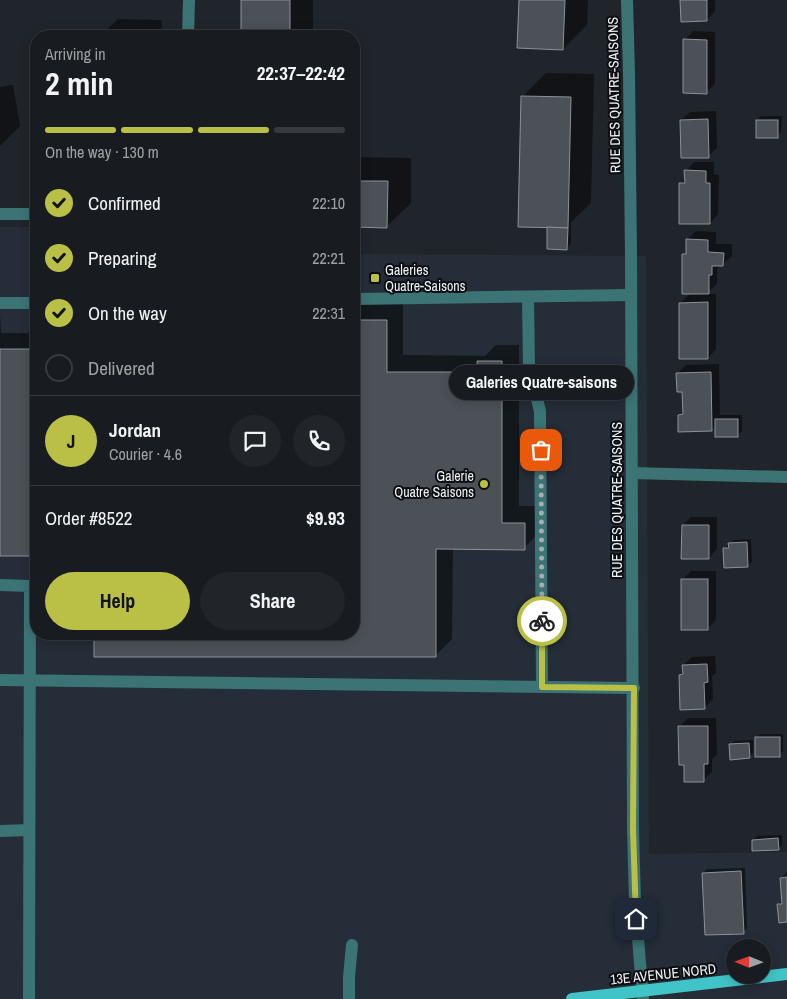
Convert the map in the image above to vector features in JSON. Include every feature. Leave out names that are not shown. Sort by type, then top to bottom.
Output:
[{"type":"main road","name":"13E AVENUE NORD","points":[[574,999],[643,995],[787,974]]},
{"type":"street","points":[[188,0],[188,30]]},
{"type":"street","name":"RUE DES QUATRE-SAISONS","points":[[627,0],[630,101],[635,902],[643,995]]},
{"type":"street","points":[[0,214],[30,214]]},
{"type":"street","points":[[360,299],[630,295]]},
{"type":"street","points":[[528,297],[529,368],[540,411],[542,687]]},
{"type":"street","points":[[0,303],[30,303]]},
{"type":"street","points":[[632,473],[787,477]]},
{"type":"street","points":[[0,585],[30,586],[29,999]]},
{"type":"street","points":[[0,680],[634,688]]},
{"type":"street","points":[[0,831],[29,830]]},
{"type":"street","points":[[350,999],[349,976],[352,945]]},
{"type":"shaded area","name":"Galerie Quatre Saisons","points":[[0,227],[30,227],[30,640],[360,640],[360,254],[646,256],[649,854],[787,852],[787,999],[0,999]]},
{"type":"building","points":[[241,0],[290,0],[290,30],[241,30]]},
{"type":"building","points":[[519,0],[565,0],[563,50],[517,48]]},
{"type":"building","points":[[680,0],[707,0],[707,21],[681,22]]},
{"type":"building","points":[[683,39],[707,40],[707,94],[683,93]]},
{"type":"building","points":[[521,96],[571,97],[568,228],[518,227]]},
{"type":"building","points":[[708,119],[709,158],[681,158],[680,120]]},
{"type":"building","points":[[756,120],[778,120],[778,138],[756,138]]},
{"type":"building","points":[[684,170],[706,171],[706,183],[710,183],[710,224],[679,224],[679,183],[685,183]]},
{"type":"building","points":[[360,181],[388,181],[387,228],[360,227]]},
{"type":"building","points":[[547,227],[568,228],[567,250],[547,249]]},
{"type":"building","points":[[686,239],[708,240],[708,252],[724,253],[723,266],[712,266],[712,275],[709,275],[709,294],[682,294],[682,254],[686,254]]},
{"type":"building","points":[[708,302],[708,359],[679,359],[679,303]]},
{"type":"building","name":"Galeries Quatre-Saisons","points":[[360,320],[387,320],[387,372],[477,372],[477,361],[502,361],[502,523],[525,523],[525,550],[436,549],[436,657],[94,657],[94,640],[360,640]]},
{"type":"building","points":[[0,349],[30,349],[30,556],[0,556]]},
{"type":"building","points":[[711,372],[712,431],[678,432],[678,415],[683,414],[682,392],[677,392],[676,373]]},
{"type":"building","points":[[715,419],[738,419],[738,437],[715,437]]},
{"type":"building","points":[[682,525],[709,525],[709,559],[681,559]]},
{"type":"building","points":[[747,542],[748,567],[724,568],[723,548],[729,548],[728,543]]},
{"type":"building","points":[[681,579],[708,579],[708,630],[681,630]]},
{"type":"building","points":[[707,664],[708,682],[704,683],[705,709],[680,710],[679,675],[683,674],[682,665]]},
{"type":"building","points":[[678,726],[708,726],[708,764],[704,764],[704,782],[684,782],[684,765],[679,765]]},
{"type":"building","points":[[755,737],[780,737],[780,757],[755,757]]},
{"type":"building","points":[[749,743],[750,758],[730,760],[729,744]]},
{"type":"building","points":[[778,838],[779,850],[752,851],[752,840]]},
{"type":"building","points":[[741,871],[744,934],[705,935],[702,873]]},
{"type":"building","points":[[787,877],[787,922],[779,923],[777,904],[782,904],[780,878]]},
{"type":"way so far","points":[[541,450],[542,621]]},
{"type":"place","name":"Galeries Quatre-Saisons","points":[[375,278]]},
{"type":"place","name":"Galeries Quatre-saisons","points":[[541,450]]},
{"type":"place","name":"Galerie Quatre Saisons","points":[[484,484]]},
{"type":"route","points":[[542,621],[542,687],[634,688],[633,829],[636,919]]}]
